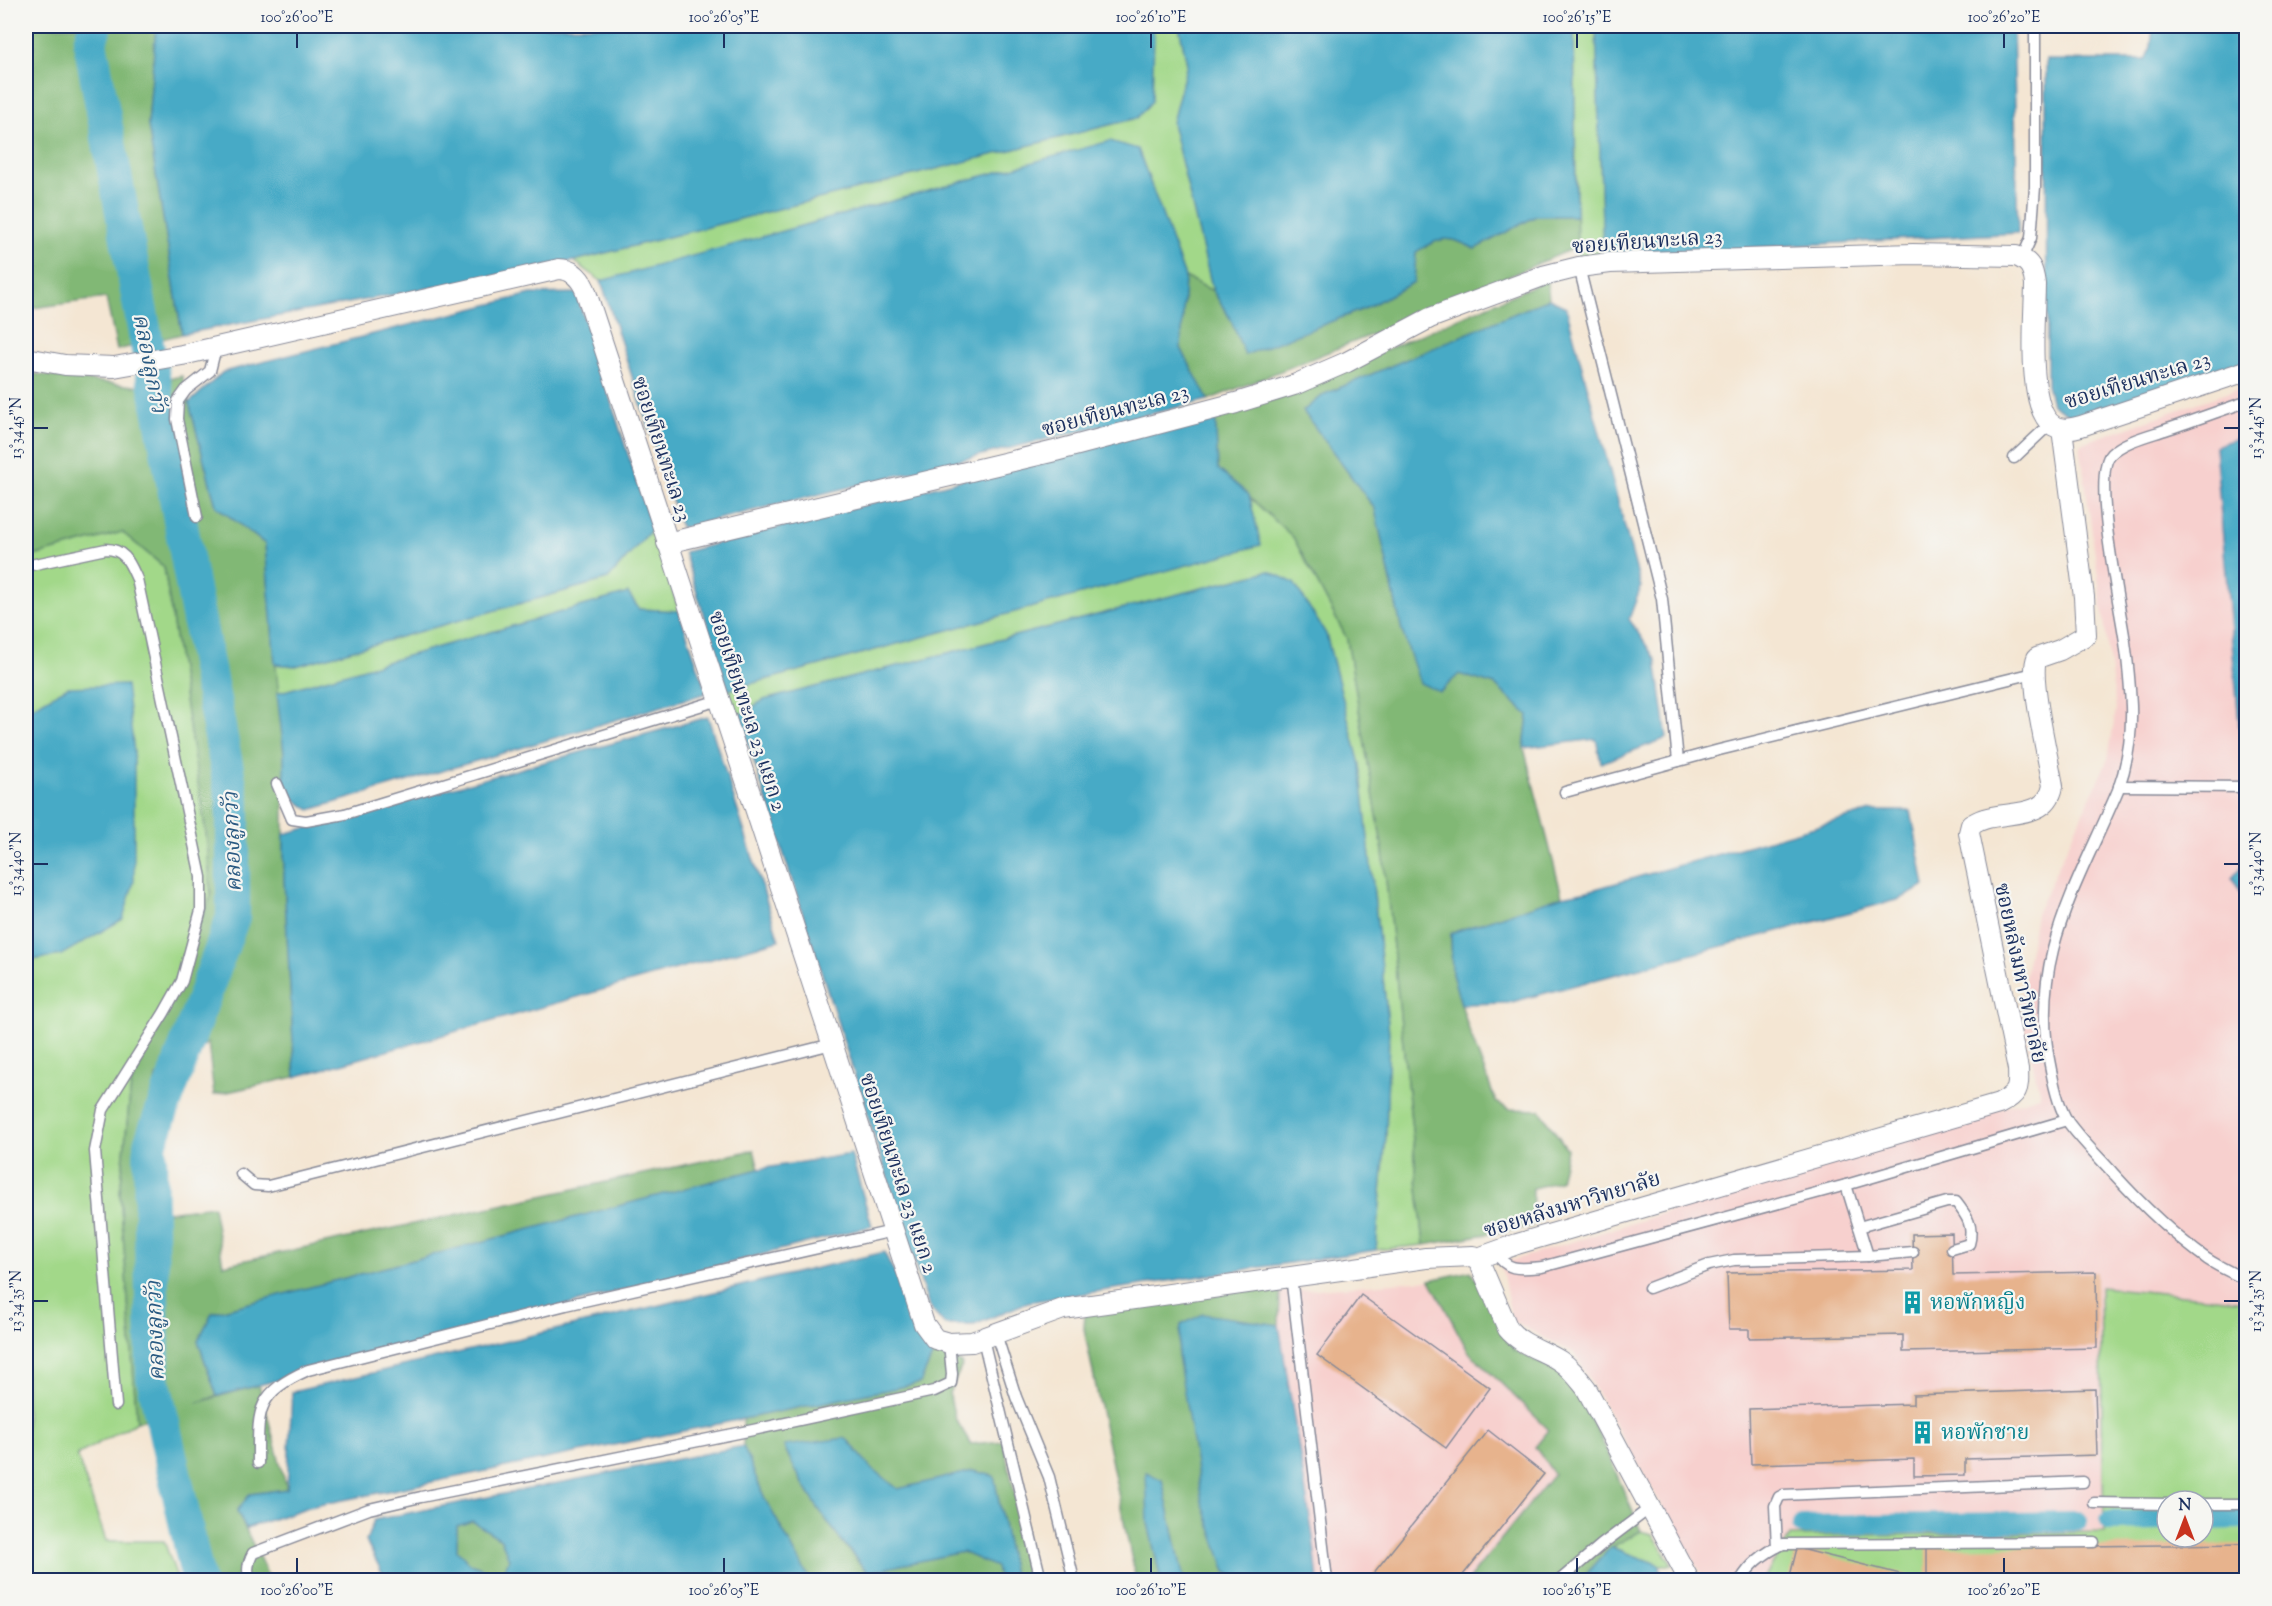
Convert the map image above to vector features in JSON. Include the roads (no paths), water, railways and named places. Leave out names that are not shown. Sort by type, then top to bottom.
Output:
[{"type":"street","name":"ซอยเทียนทะเล 23","points":[[26,358],[65,365],[114,367],[182,355],[559,269],[566,270],[580,279],[585,289],[667,543],[1055,451],[1236,403],[1294,385],[1430,318],[1543,276],[1580,267],[1662,261],[1913,254],[1992,254],[2022,258],[2032,267],[2035,284],[2035,392],[2042,409],[2056,426],[2081,426],[2247,371]]},
{"type":"street","points":[[2034,673],[2037,658],[2060,650],[2086,635],[2084,597],[2056,426]]},
{"type":"street","name":"ซอยเทียนทะเล 23 แยก 2","points":[[667,543],[924,1324],[935,1339],[949,1343]]},
{"type":"street","name":"ซอยหลังมหาวิทยาลัย","points":[[1479,1255],[1999,1104],[2016,1092],[2019,1086],[2018,1070],[1969,833],[1971,825],[1984,819],[2031,811],[2051,797],[2053,786],[2034,673]]},
{"type":"street","points":[[949,1343],[972,1342],[1063,1309],[1426,1258],[1479,1255],[1508,1329],[1514,1336],[1560,1361],[1586,1388],[1689,1581]]},
{"type":"lane","points":[[2022,258],[2031,238],[2035,187],[2035,26]]},
{"type":"lane","points":[[1580,267],[1662,599],[1678,761]]},
{"type":"lane","points":[[197,517],[177,419],[178,401],[186,390],[210,371],[216,347]]},
{"type":"lane","points":[[2247,402],[2135,441],[2111,454],[2104,467],[2104,493],[2125,642],[2131,703],[2131,739],[2119,786],[2063,914],[2053,946],[2045,986],[2043,1016],[2046,1047],[2053,1080],[2067,1120],[2142,1204],[2207,1259],[2247,1280]]},
{"type":"lane","points":[[2014,458],[2056,426]]},
{"type":"lane","points":[[26,566],[106,549],[122,553],[128,559],[137,579],[201,877],[201,910],[182,981],[103,1110],[99,1126],[95,1151],[116,1405]]},
{"type":"lane","points":[[1565,792],[1678,761],[2034,673]]},
{"type":"lane","points":[[277,784],[292,819],[306,821],[335,816],[719,700]]},
{"type":"lane","points":[[2119,786],[2247,787]]},
{"type":"lane","points":[[241,1174],[254,1185],[268,1186],[832,1044]]},
{"type":"lane","points":[[1479,1255],[1514,1268],[1542,1267],[1846,1185],[2067,1120]]},
{"type":"lane","points":[[1846,1185],[1868,1256]]},
{"type":"lane","points":[[1859,1227],[1947,1202],[1956,1202],[1969,1221],[1972,1231],[1969,1244],[1952,1249]]},
{"type":"lane","points":[[258,1463],[260,1412],[273,1389],[308,1370],[566,1305],[893,1231]]},
{"type":"lane","points":[[1649,1288],[1709,1265],[1734,1260],[1868,1256],[1913,1252]]},
{"type":"lane","points":[[1291,1276],[1327,1581]]},
{"type":"lane","points":[[990,1336],[1041,1581]]},
{"type":"lane","points":[[990,1336],[1049,1477],[1074,1581]]},
{"type":"lane","points":[[250,1581],[247,1573],[249,1561],[253,1553],[261,1548],[369,1509],[934,1391],[951,1383],[949,1343]]},
{"type":"lane","points":[[1777,1547],[1775,1506],[1779,1497],[1783,1495],[2083,1482]]},
{"type":"lane","points":[[2094,1503],[2155,1504]]},
{"type":"lane","points":[[2215,1504],[2247,1504]]},
{"type":"lane","points":[[1560,1581],[1601,1545],[1650,1508]]},
{"type":"lane","points":[[1741,1581],[1751,1566],[1777,1547],[1798,1542],[2094,1542]]},
{"type":"water","points":[[156,26],[1152,26],[1154,36],[1152,101],[1137,118],[574,261],[182,334],[148,125]]},
{"type":"water","points":[[1179,26],[1574,26],[1576,216],[1536,216],[1475,249],[1459,241],[1439,240],[1416,252],[1414,282],[1366,308],[1245,355],[1230,318],[1213,291],[1172,123],[1187,64]]},
{"type":"water","points":[[1596,26],[2013,26],[2018,233],[1603,256]]},
{"type":"water","points":[[2153,26],[2246,26],[2246,363],[2074,418],[2052,404],[2047,385],[2046,60],[2145,60],[2151,47]]},
{"type":"water","points":[[1110,141],[1138,149],[1185,277],[1181,348],[1208,400],[681,528],[601,281]]},
{"type":"water","points":[[576,293],[652,529],[608,579],[296,666],[275,664],[265,544],[216,506],[189,403],[223,372],[531,294]]},
{"type":"water","points":[[1549,299],[1566,307],[1641,587],[1629,619],[1656,660],[1667,738],[1601,763],[1596,739],[1524,748],[1528,715],[1495,685],[1459,674],[1440,692],[1420,683],[1402,631],[1375,509],[1303,411],[1325,394]]},
{"type":"water","points":[[1215,414],[1218,469],[1249,495],[1261,545],[728,690],[684,552]]},
{"type":"water","points":[[2246,435],[2246,757],[2242,757],[2215,446]]},
{"type":"water","points":[[1269,571],[1294,583],[1326,634],[1360,765],[1389,1033],[1386,1135],[1376,1250],[1028,1302],[974,1325],[945,1325],[929,1307],[739,715],[764,700]]},
{"type":"water","points":[[628,593],[639,609],[679,611],[707,693],[310,810],[284,792],[284,753],[277,693]]},
{"type":"water","points":[[126,685],[134,752],[134,881],[123,919],[61,955],[26,961],[26,711],[68,687]]},
{"type":"water","points":[[708,717],[779,940],[295,1077],[284,879],[284,834]]},
{"type":"water","points":[[1871,811],[1911,811],[1925,886],[1900,899],[1508,1003],[1461,1004],[1452,974],[1451,933],[1562,896],[1588,891]]},
{"type":"water","points":[[2246,862],[2246,901],[2232,878]]},
{"type":"water","points":[[851,1154],[872,1226],[217,1396],[198,1341],[212,1313],[759,1169]]},
{"type":"water","points":[[884,1252],[934,1352],[920,1383],[309,1507],[246,1528],[237,1511],[250,1494],[287,1489],[292,1392]]},
{"type":"water","points":[[1203,1314],[1279,1325],[1318,1580],[1242,1580],[1226,1572],[1202,1502],[1178,1355],[1181,1325]]},
{"type":"water","points":[[846,1438],[871,1468],[898,1489],[973,1471],[994,1476],[1014,1580],[999,1580],[996,1567],[962,1552],[868,1572],[821,1512],[784,1446]]},
{"type":"water","points":[[743,1446],[765,1499],[810,1580],[386,1580],[366,1541],[374,1520]],"holes":[[[472,1521],[501,1539],[509,1559],[502,1577],[471,1564],[457,1551],[457,1526]]]},
{"type":"water","points":[[1146,1472],[1162,1480],[1184,1580],[1161,1580],[1148,1523]]},
{"type":"water","points":[[1611,1547],[1660,1565],[1662,1580],[1581,1580]]},
{"type":"waterway","name":"คลองลูกวัว","points":[[95,26],[90,42],[233,801],[233,917],[150,1144],[153,1378],[198,1580]]},
{"type":"waterway","points":[[2215,1520],[2246,1519]]},
{"type":"waterway","points":[[2110,1521],[2155,1520]]},
{"type":"waterway","points":[[1802,1525],[2078,1521]]},
{"type":"place","name":"หอพักหญิง","points":[[1912,1302]]},
{"type":"place","name":"หอพักชาย","points":[[1923,1432]]}]
